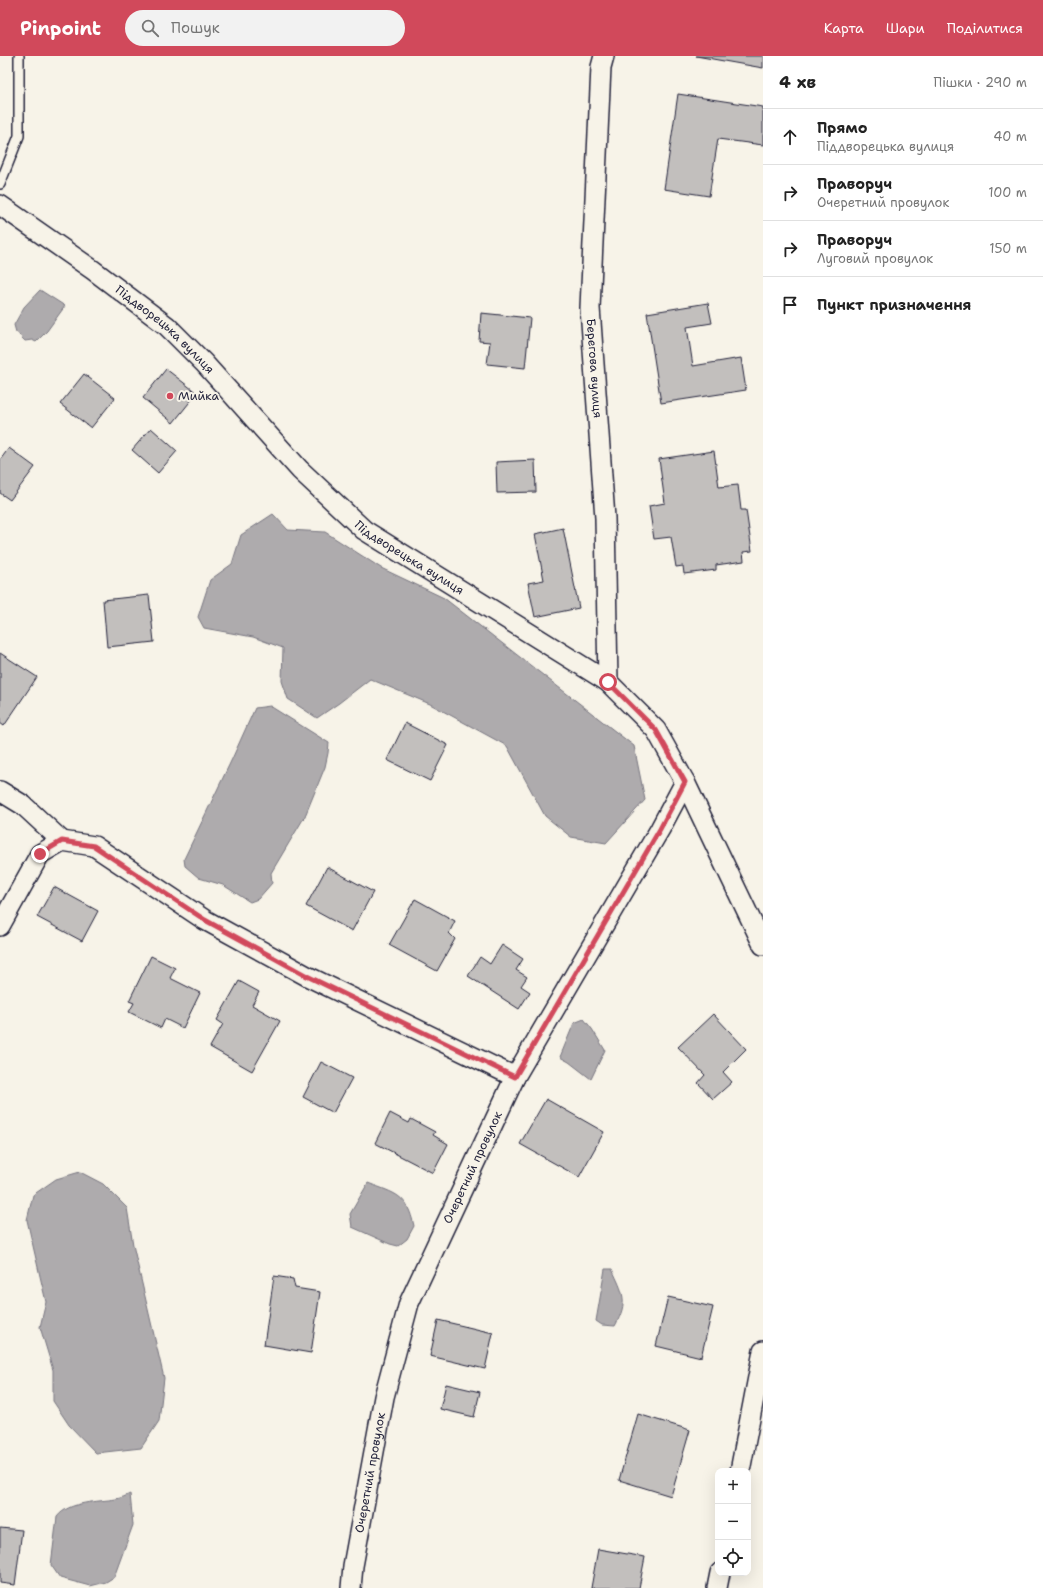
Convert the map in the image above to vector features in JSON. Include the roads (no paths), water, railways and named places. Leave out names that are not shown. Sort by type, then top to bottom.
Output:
[{"type":"street","name":"Берегова вулиця","points":[[604,56],[601,67],[590,308],[605,518],[608,682]]},
{"type":"street","name":"Піддворецька вулиця","points":[[0,205],[93,270],[167,326],[204,363],[300,470],[364,530],[608,682],[656,730],[685,782],[763,945]]},
{"type":"street","name":"Очеретний провулок","points":[[351,1588],[353,1566],[384,1397],[409,1303],[515,1077],[660,829],[685,782]]},
{"type":"street","points":[[0,791],[23,805],[62,841],[94,846],[205,920],[280,962],[515,1077]]},
{"type":"street","points":[[0,926],[40,854],[62,841]]},
{"type":"street","points":[[741,1468],[763,1351]]},
{"type":"street","points":[[717,1588],[719,1576]]},
{"type":"lane","points":[[0,184],[19,136],[19,56]]},
{"type":"place","name":"Мийка","points":[[170,396]]}]
